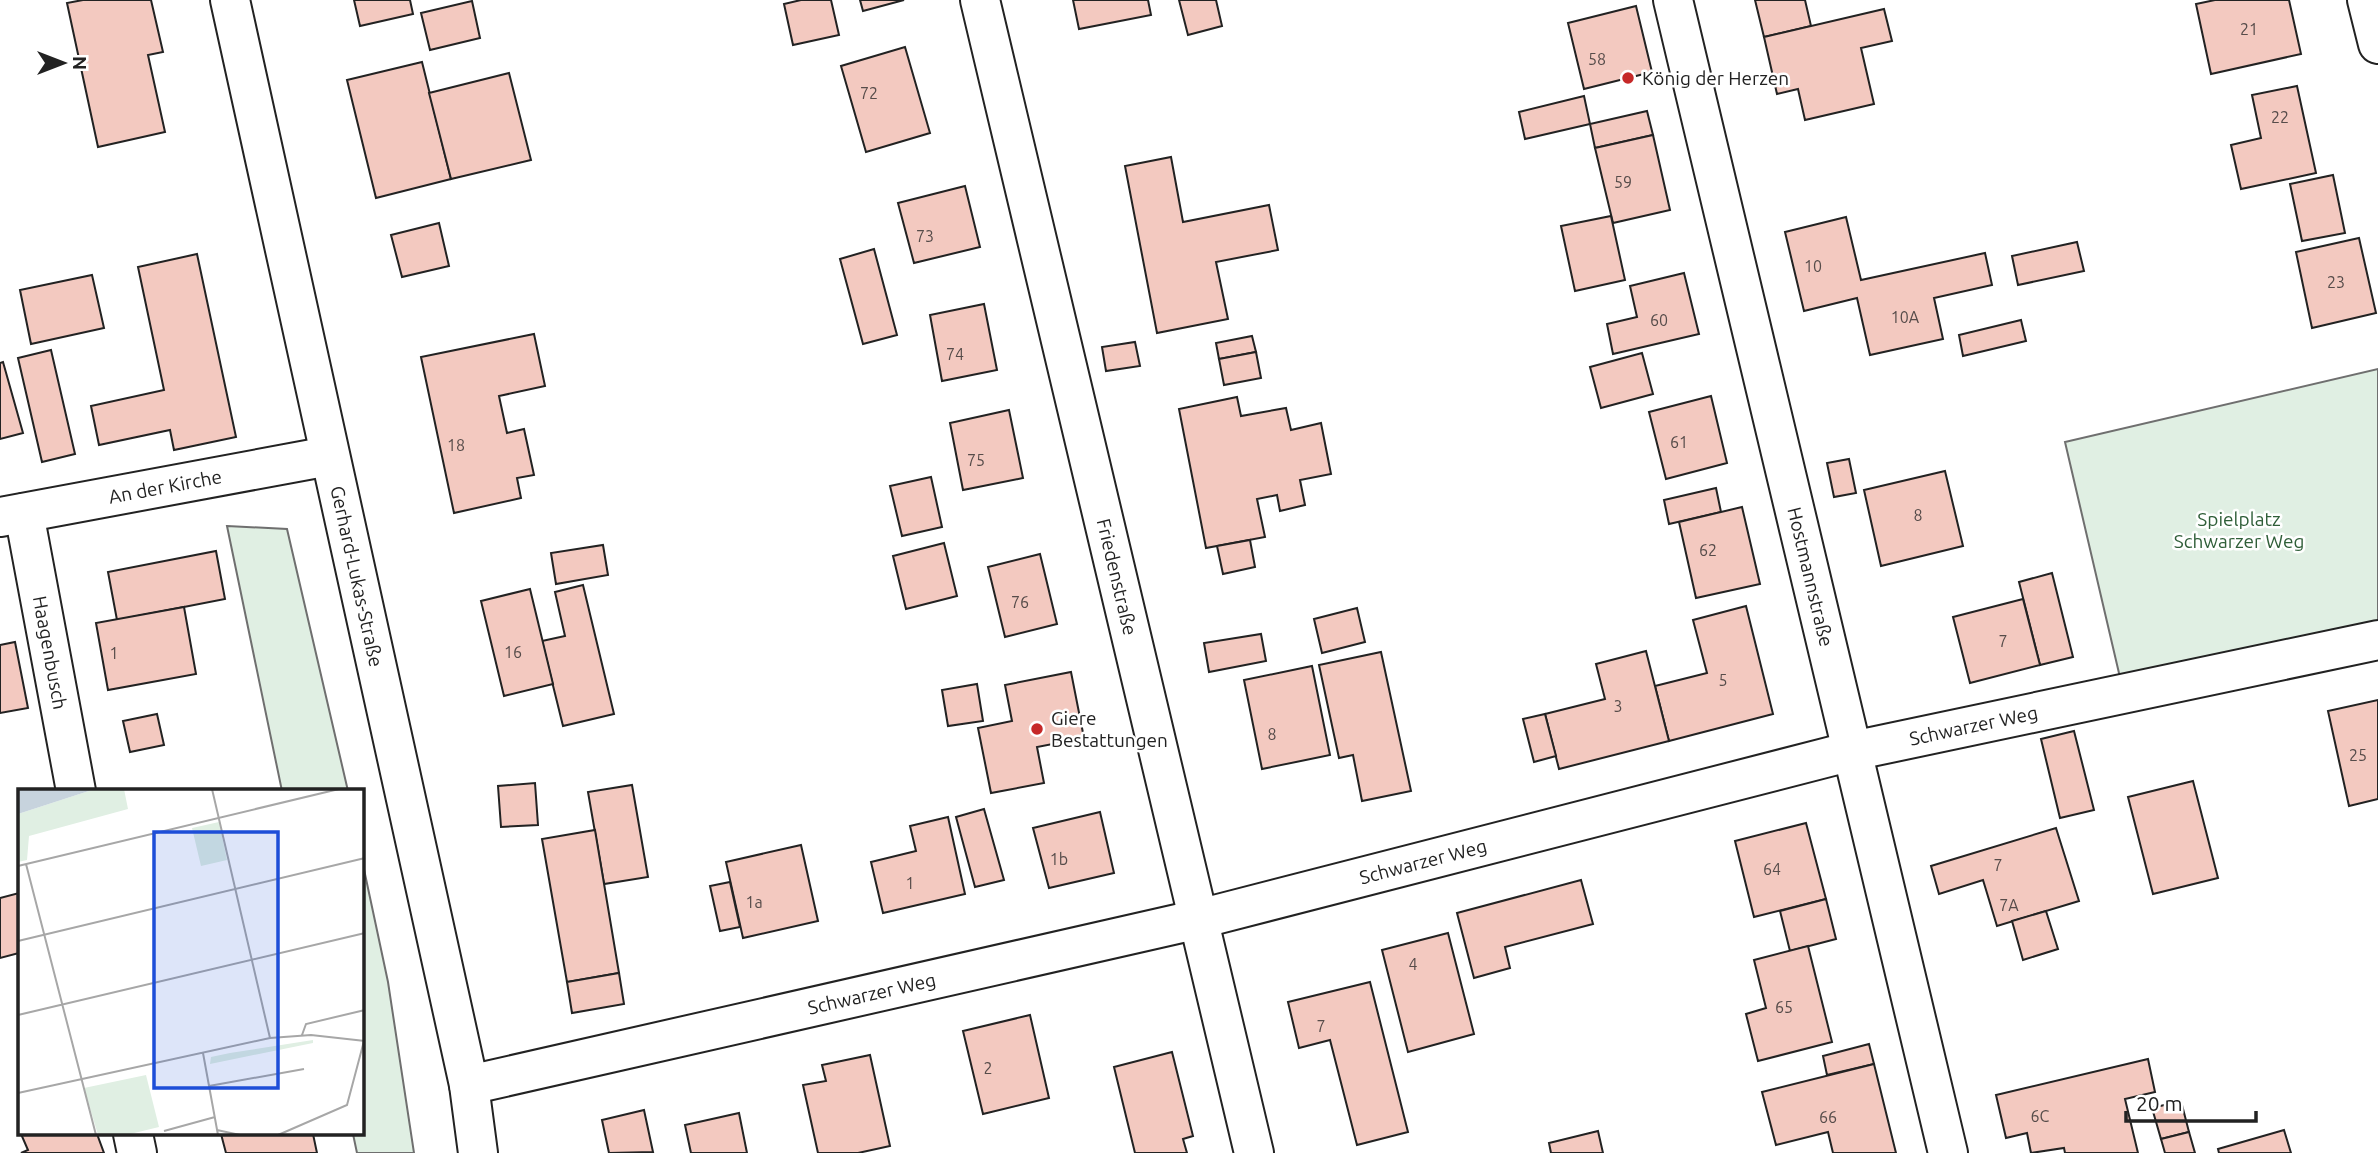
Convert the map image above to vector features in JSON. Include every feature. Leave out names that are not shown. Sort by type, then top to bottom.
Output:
[{"type":"street","name":"Gerhard-Lukas-Straße","points":[[230,0],[469,1085],[478,1153]]},
{"type":"street","name":"Friedenstraße","points":[[980,0],[1254,1153]]},
{"type":"street","name":"Hostmannstraße","points":[[1673,0],[1948,1153]]},
{"type":"street","points":[[2367,0],[2378,44]]},
{"type":"street","name":"An der Kirche","points":[[12,515],[329,456]]},
{"type":"street","name":"Haagenbusch","points":[[12,515],[76,789]]},
{"type":"street","name":"Schwarzer Weg","points":[[469,1085],[1199,919],[1852,751],[2378,640]]},
{"type":"green space","name":"Spielplatz Schwarzer Weg","points":[[2378,369],[2378,626],[2122,686],[2065,442]]},
{"type":"green space","points":[[227,526],[287,529],[348,789],[282,789]]},
{"type":"green space","points":[[364,869],[388,982],[414,1153],[357,1153],[353,1136],[364,1136]]},
{"type":"building","points":[[83,0],[151,0],[163,52],[148,55],[165,132],[98,147],[67,3]]},
{"type":"building","points":[[354,0],[410,0],[413,14],[360,26]]},
{"type":"building","points":[[801,0],[831,0],[839,35],[793,45],[784,4]]},
{"type":"building","points":[[860,0],[904,0],[863,11]]},
{"type":"building","points":[[1073,0],[1148,0],[1151,15],[1079,29]]},
{"type":"building","points":[[1179,0],[1216,0],[1222,26],[1188,35]]},
{"type":"building","points":[[1755,0],[1805,0],[1811,26],[1764,37]]},
{"type":"building","points":[[2215,0],[2289,0],[2301,54],[2211,74],[2196,4]]},
{"type":"building","points":[[472,1],[480,38],[430,50],[421,13]]},
{"type":"building","points":[[1636,6],[1652,72],[1584,89],[1568,23]]},
{"type":"building","points":[[1884,9],[1892,41],[1861,48],[1874,104],[1805,120],[1798,89],[1777,94],[1764,37]]},
{"type":"building","points":[[905,47],[930,133],[866,152],[841,66]]},
{"type":"building","points":[[422,62],[451,179],[376,198],[347,80]]},
{"type":"building","points":[[509,73],[531,160],[451,179],[429,93]]},
{"type":"building","points":[[2297,86],[2316,173],[2241,189],[2231,145],[2261,138],[2252,95]]},
{"type":"building","points":[[1584,96],[1590,124],[1525,139],[1519,112]]},
{"type":"building","points":[[1647,111],[1653,135],[1595,148],[1590,124]]},
{"type":"building","points":[[1653,135],[1670,210],[1613,223],[1595,148]]},
{"type":"building","points":[[1171,157],[1183,222],[1269,205],[1278,250],[1216,262],[1228,319],[1157,333],[1125,166]]},
{"type":"building","points":[[2333,175],[2345,233],[2302,241],[2290,184]]},
{"type":"building","points":[[965,186],[980,247],[914,263],[898,203]]},
{"type":"building","points":[[1611,216],[1625,280],[1575,291],[1561,226]]},
{"type":"building","points":[[1846,217],[1861,280],[1985,253],[1992,285],[1934,298],[1943,339],[1870,355],[1857,298],[1804,311],[1785,232]]},
{"type":"building","points":[[439,223],[449,266],[402,277],[391,235]]},
{"type":"building","points":[[2359,238],[2376,313],[2312,328],[2296,252]]},
{"type":"building","points":[[2077,242],[2084,271],[2018,285],[2012,256]]},
{"type":"building","points":[[874,249],[897,335],[863,344],[840,259]]},
{"type":"building","points":[[197,254],[236,437],[174,450],[170,430],[99,445],[91,406],[164,390],[138,267]]},
{"type":"building","points":[[1684,273],[1699,334],[1613,354],[1607,324],[1637,317],[1630,286]]},
{"type":"building","points":[[92,275],[104,328],[31,344],[20,290]]},
{"type":"building","points":[[984,304],[997,370],[942,381],[930,315]]},
{"type":"building","points":[[2021,320],[2026,341],[1963,356],[1959,335]]},
{"type":"building","points":[[534,334],[545,386],[499,396],[507,433],[524,429],[534,475],[517,478],[521,498],[454,513],[421,357]]},
{"type":"building","points":[[1252,336],[1256,352],[1219,359],[1216,343]]},
{"type":"building","points":[[1135,342],[1140,366],[1106,371],[1102,347]]},
{"type":"building","points":[[51,350],[75,454],[42,462],[18,358]]},
{"type":"building","points":[[1256,352],[1261,378],[1224,385],[1219,359]]},
{"type":"building","points":[[1642,353],[1653,394],[1601,408],[1590,367]]},
{"type":"building","points":[[3,362],[23,433],[0,439],[0,363]]},
{"type":"building","points":[[1711,396],[1727,463],[1666,479],[1649,412]]},
{"type":"building","points":[[1237,397],[1241,416],[1286,408],[1291,430],[1321,423],[1331,474],[1300,480],[1305,505],[1280,511],[1277,495],[1257,499],[1265,537],[1206,548],[1179,409]]},
{"type":"building","points":[[1009,410],[1023,478],[963,490],[950,423]]},
{"type":"building","points":[[1849,459],[1856,493],[1834,497],[1827,463]]},
{"type":"building","points":[[1945,471],[1963,546],[1881,566],[1864,490]]},
{"type":"building","points":[[931,477],[942,527],[902,536],[890,486]]},
{"type":"building","points":[[1716,488],[1721,512],[1669,524],[1664,500]]},
{"type":"building","points":[[1742,507],[1760,584],[1696,598],[1679,522]]},
{"type":"building","points":[[1250,540],[1255,567],[1223,574],[1217,546]]},
{"type":"building","points":[[944,543],[957,596],[906,609],[893,556]]},
{"type":"building","points":[[603,545],[608,575],[556,584],[551,553]]},
{"type":"building","points":[[216,551],[225,599],[117,620],[108,572]]},
{"type":"building","points":[[1040,554],[1057,624],[1005,637],[988,567]]},
{"type":"building","points":[[2052,573],[2073,657],[2040,665],[2019,582]]},
{"type":"building","points":[[583,585],[614,714],[563,726],[542,641],[565,636],[555,592]]},
{"type":"building","points":[[530,589],[553,684],[504,696],[481,601]]},
{"type":"building","points":[[2023,599],[2040,665],[1970,683],[1953,617]]},
{"type":"building","points":[[1746,606],[1773,714],[1669,741],[1655,686],[1707,673],[1693,620]]},
{"type":"building","points":[[184,607],[196,674],[108,690],[96,623]]},
{"type":"building","points":[[1357,608],[1365,642],[1322,653],[1314,619]]},
{"type":"building","points":[[1261,634],[1266,661],[1209,672],[1204,643]]},
{"type":"building","points":[[15,642],[28,708],[0,713],[0,645]]},
{"type":"building","points":[[1646,651],[1669,741],[1559,769],[1545,714],[1605,699],[1596,664]]},
{"type":"building","points":[[1381,652],[1411,791],[1362,801],[1353,755],[1339,758],[1319,665]]},
{"type":"building","points":[[1312,666],[1330,755],[1262,769],[1244,680]]},
{"type":"building","points":[[1071,672],[1084,738],[1037,747],[1044,783],[991,793],[978,728],[1012,721],[1005,685]]},
{"type":"building","points":[[977,684],[983,721],[948,726],[942,690]]},
{"type":"building","points":[[2378,700],[2378,799],[2349,806],[2328,711]]},
{"type":"building","points":[[157,714],[164,745],[130,752],[123,721]]},
{"type":"building","points":[[1545,714],[1556,756],[1534,762],[1523,719]]},
{"type":"building","points":[[2074,731],[2094,810],[2060,818],[2041,739]]},
{"type":"building","points":[[2193,781],[2218,878],[2153,894],[2128,797]]},
{"type":"building","points":[[535,783],[538,825],[501,827],[498,786]]},
{"type":"building","points":[[632,785],[648,877],[604,884],[588,792]]},
{"type":"building","points":[[984,809],[1004,880],[975,887],[956,817]]},
{"type":"building","points":[[1100,812],[1114,873],[1049,888],[1033,828]]},
{"type":"building","points":[[948,817],[965,894],[883,913],[871,862],[916,851],[910,826]]},
{"type":"building","points":[[1806,823],[1826,899],[1754,917],[1735,841]]},
{"type":"building","points":[[2056,828],[2079,901],[1997,926],[1983,880],[1939,894],[1931,866]]},
{"type":"building","points":[[595,830],[619,973],[567,982],[542,839]]},
{"type":"building","points":[[801,845],[818,921],[743,938],[726,862]]},
{"type":"building","points":[[1581,880],[1593,924],[1505,947],[1510,968],[1474,978],[1457,913]]},
{"type":"building","points":[[730,882],[740,927],[720,931],[710,886]]},
{"type":"building","points":[[18,893],[18,953],[0,958],[0,898]]},
{"type":"building","points":[[1826,899],[1836,939],[1790,951],[1780,911]]},
{"type":"building","points":[[2046,911],[2058,949],[2023,960],[2012,921]]},
{"type":"building","points":[[1448,933],[1474,1034],[1408,1052],[1382,950]]},
{"type":"building","points":[[1808,946],[1832,1042],[1758,1061],[1746,1014],[1766,1008],[1754,960]]},
{"type":"building","points":[[619,973],[624,1004],[572,1013],[567,982]]},
{"type":"building","points":[[1370,982],[1408,1132],[1357,1145],[1330,1040],[1299,1048],[1288,1002]]},
{"type":"building","points":[[1030,1015],[1049,1098],[983,1114],[963,1031]]},
{"type":"building","points":[[1869,1044],[1874,1064],[1827,1075],[1823,1056]]},
{"type":"building","points":[[1172,1052],[1193,1136],[1183,1139],[1187,1153],[1135,1153],[1114,1067]]},
{"type":"building","points":[[870,1055],[890,1146],[858,1153],[818,1153],[803,1085],[826,1081],[822,1065]]},
{"type":"building","points":[[2148,1059],[2155,1092],[2125,1099],[2138,1153],[2065,1153],[2064,1148],[2031,1153],[2027,1133],[2006,1138],[1996,1095]]},
{"type":"building","points":[[1874,1064],[1896,1153],[1833,1153],[1828,1132],[1776,1145],[1762,1092]]},
{"type":"building","points":[[2181,1101],[2189,1132],[2161,1139],[2152,1108]]},
{"type":"building","points":[[644,1110],[653,1152],[609,1153],[602,1120]]},
{"type":"building","points":[[739,1113],[747,1153],[691,1153],[685,1125]]},
{"type":"building","points":[[2284,1130],[2291,1153],[2219,1153],[2218,1149]]},
{"type":"building","points":[[1598,1131],[1603,1153],[1551,1153],[1549,1143]]},
{"type":"building","points":[[2189,1132],[2195,1153],[2165,1153],[2161,1139]]},
{"type":"building","points":[[22,1136],[98,1136],[104,1153],[21,1153],[28,1150]]},
{"type":"building","points":[[222,1136],[313,1136],[317,1153],[226,1153]]},
{"type":"place","name":"König der Herzen","points":[[1628,78]]},
{"type":"place","name":"Giere Bestattungen","points":[[1037,729]]}]
